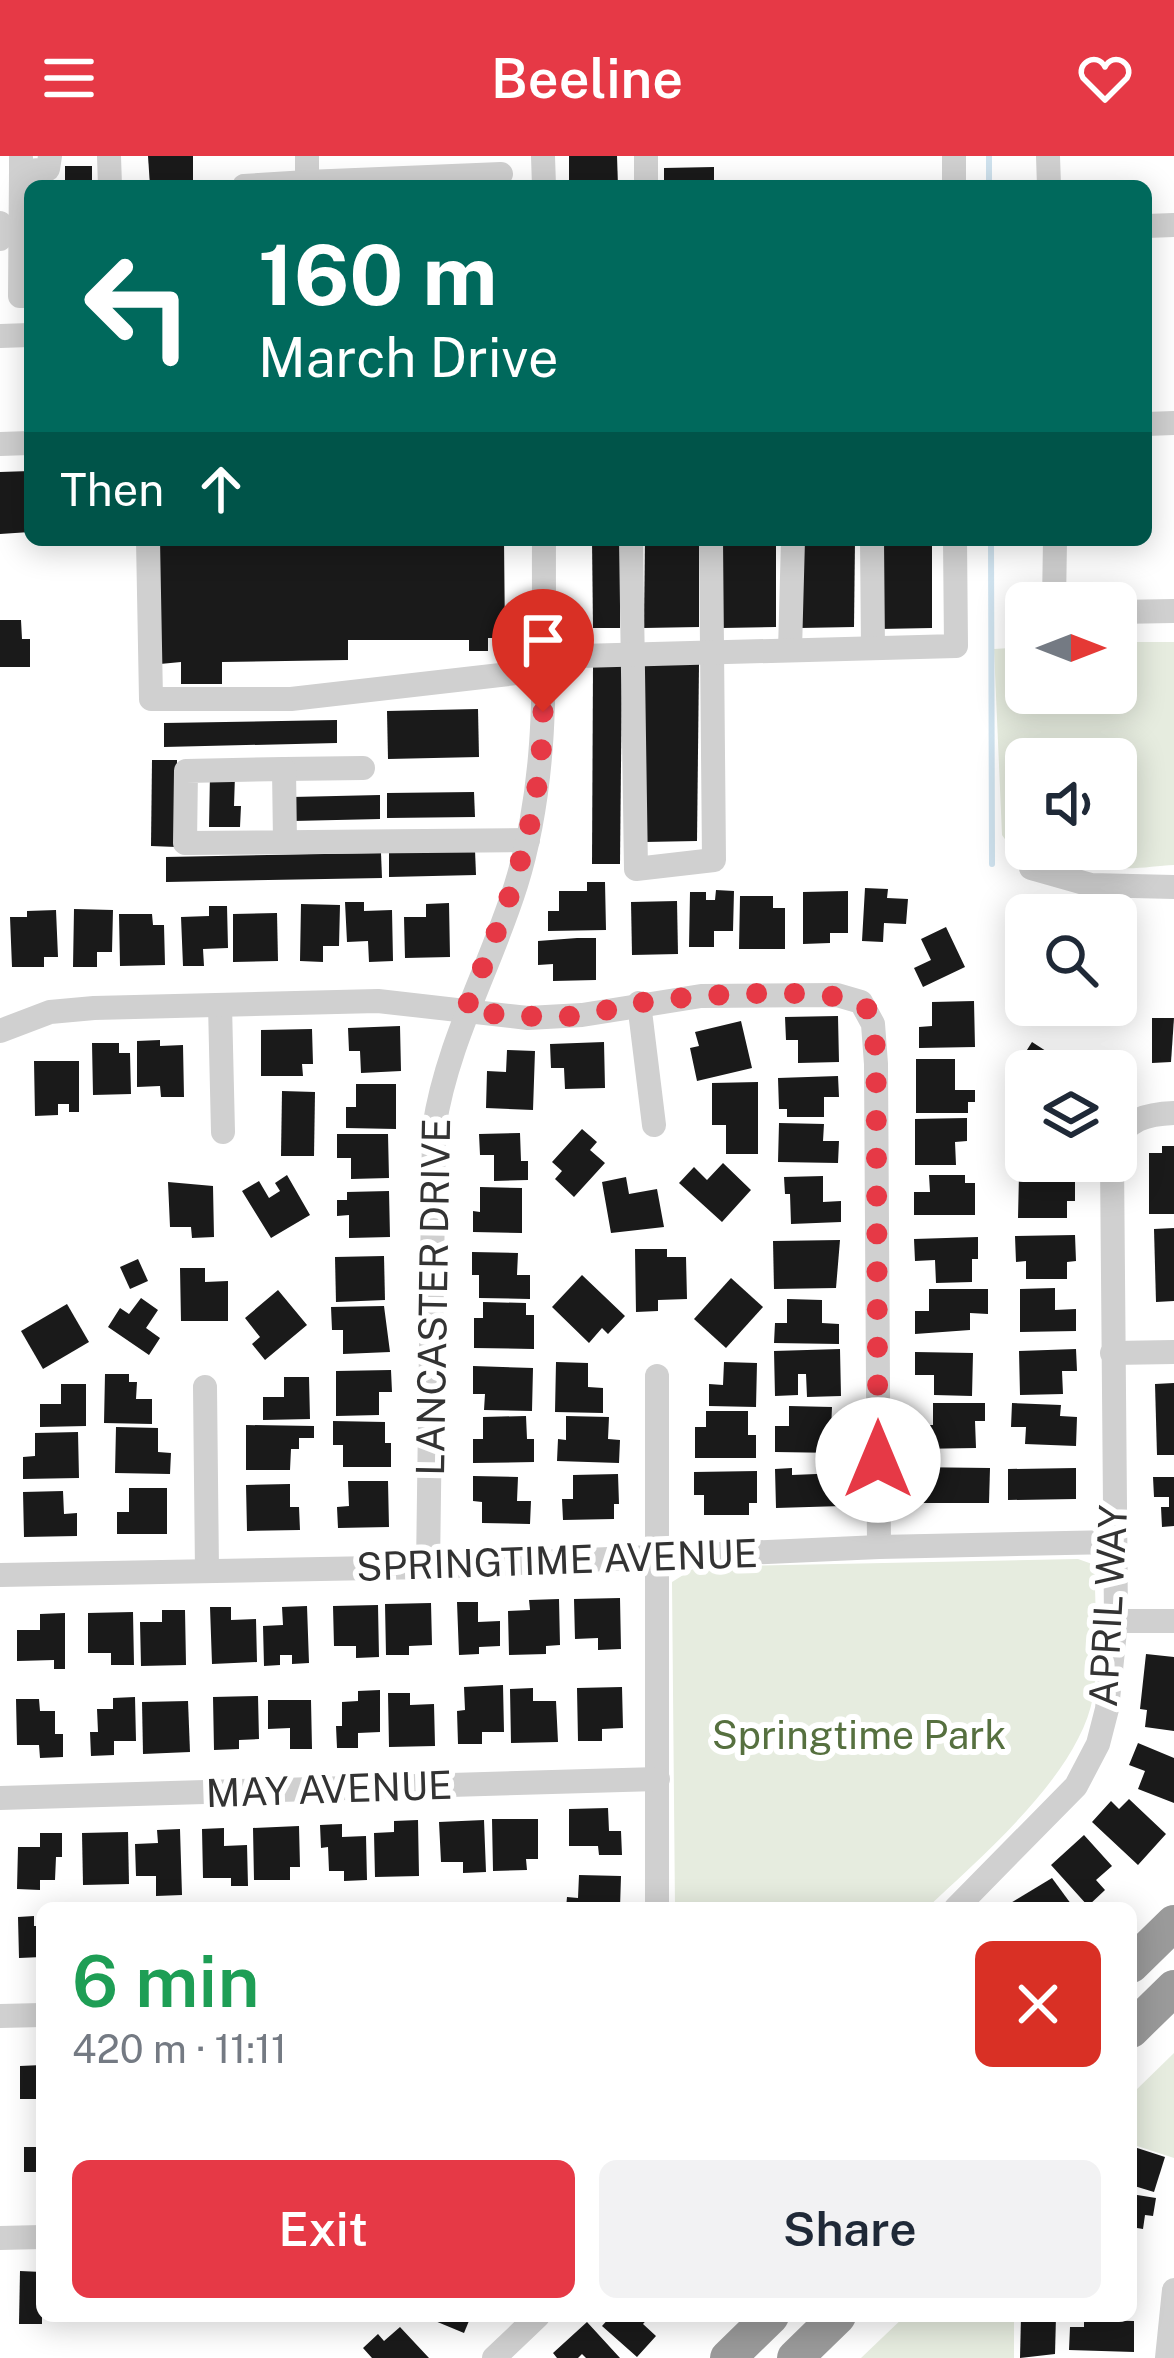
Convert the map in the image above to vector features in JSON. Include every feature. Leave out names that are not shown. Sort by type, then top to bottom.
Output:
[{"type":"highway","points":[[1137,1959],[1174,1924]]},
{"type":"highway","points":[[1137,2024],[1174,1988]]},
{"type":"highway","points":[[728,2358],[765,2322]]},
{"type":"highway","points":[[794,2358],[832,2322]]},
{"type":"street","points":[[24,296],[20,296],[21,164],[48,169],[50,156]]},
{"type":"street","points":[[307,175],[501,174]]},
{"type":"street","points":[[0,223],[0,239]]},
{"type":"street","points":[[148,546],[151,700],[291,699],[631,654],[956,646],[955,546]]},
{"type":"street","name":"LANCASTER DRIVE","points":[[428,1567],[431,1155],[440,1090],[528,840],[542,754],[544,546]]},
{"type":"street","points":[[631,546],[637,869],[714,860],[710,546]]},
{"type":"street","points":[[790,650],[793,546]]},
{"type":"street","points":[[872,546],[874,648]]},
{"type":"street","points":[[1054,582],[1055,546]]},
{"type":"street","points":[[1137,611],[1174,610]]},
{"type":"street","points":[[363,768],[186,771],[185,843],[528,840]]},
{"type":"street","points":[[284,770],[284,842]]},
{"type":"street","points":[[1038,870],[1091,885],[1174,887]]},
{"type":"street","points":[[0,1031],[50,1012],[220,1005],[377,1001],[528,1018],[582,1015],[701,996],[836,995],[861,1002],[874,1024],[879,1547]]},
{"type":"street","points":[[639,1003],[654,1125]]},
{"type":"street","points":[[220,1005],[223,1132]]},
{"type":"street","points":[[1137,1119],[1174,1113]]},
{"type":"street","name":"APRIL WAY","points":[[962,1902],[1076,1786],[1098,1744],[1107,1709],[1116,1621],[1112,1182]]},
{"type":"street","points":[[1112,1353],[1174,1352]]},
{"type":"street","points":[[657,1376],[657,1902]]},
{"type":"street","points":[[205,1387],[207,1570]]},
{"type":"street","name":"SPRINGTIME AVENUE","points":[[0,1575],[428,1567],[1115,1542]]},
{"type":"street","points":[[1116,1621],[1174,1621]]},
{"type":"street","name":"MAY AVENUE","points":[[0,1798],[658,1779]]},
{"type":"street","points":[[0,2016],[36,2015]]},
{"type":"street","points":[[0,2238],[36,2237]]},
{"type":"street","points":[[1167,2358],[1174,2290]]},
{"type":"street","points":[[494,2358],[532,2322]]},
{"type":"green space","points":[[1137,642],[1174,642],[1174,865],[1137,868],[1137,738],[1005,738],[1005,839],[994,649],[1005,648],[1005,714],[1137,714]]},
{"type":"green space","name":"Springtime Park","points":[[1078,1559],[1095,1565],[1095,1683],[1084,1726],[1049,1784],[933,1902],[675,1902],[672,1582],[696,1567]]},
{"type":"green space","points":[[1174,2053],[1174,2158],[1137,2146],[1137,2089]]},
{"type":"green space","points":[[899,2322],[1014,2322],[1014,2358],[861,2358]]},
{"type":"building","points":[[148,156],[193,156],[193,180],[150,180]]},
{"type":"building","points":[[569,156],[617,156],[618,180],[569,180]]},
{"type":"building","points":[[65,166],[92,166],[92,180],[65,180]]},
{"type":"building","points":[[714,167],[714,180],[664,180],[664,168]]},
{"type":"building","points":[[24,471],[24,532],[0,534],[0,472]]},
{"type":"building","points":[[158,546],[504,546],[505,638],[488,638],[488,651],[469,651],[469,640],[348,640],[348,660],[222,662],[222,684],[181,684],[181,662],[160,664]]},
{"type":"building","points":[[592,546],[620,546],[620,628],[593,628]]},
{"type":"building","points":[[645,546],[699,546],[699,627],[644,628]]},
{"type":"building","points":[[722,546],[776,546],[776,627],[722,628]]},
{"type":"building","points":[[801,546],[855,546],[854,627],[800,628]]},
{"type":"building","points":[[879,546],[932,546],[932,628],[879,629]]},
{"type":"building","points":[[0,620],[21,620],[22,639],[30,639],[30,667],[0,667]]},
{"type":"building","points":[[644,663],[699,664],[697,841],[644,842]]},
{"type":"building","points":[[593,665],[622,665],[620,864],[592,864]]},
{"type":"building","points":[[478,709],[479,757],[388,759],[387,711]]},
{"type":"building","points":[[337,720],[337,743],[164,747],[164,723]]},
{"type":"building","points":[[152,760],[177,760],[176,847],[151,846]]},
{"type":"building","points":[[210,774],[235,775],[234,806],[241,806],[240,827],[209,827]]},
{"type":"building","points":[[474,792],[475,817],[387,818],[387,793]]},
{"type":"building","points":[[380,795],[380,819],[293,821],[292,797]]},
{"type":"building","points":[[475,850],[476,875],[389,877],[389,852]]},
{"type":"building","points":[[381,853],[382,878],[166,882],[166,857]]},
{"type":"building","points":[[587,882],[605,882],[606,930],[548,931],[548,911],[559,911],[559,891],[587,891]]},
{"type":"building","points":[[865,888],[888,889],[887,898],[908,899],[906,924],[884,923],[883,942],[862,941]]},
{"type":"building","points":[[716,890],[734,891],[733,931],[714,931],[714,947],[689,947],[690,892],[706,892],[706,900],[715,900]]},
{"type":"building","points":[[848,891],[848,933],[830,933],[830,943],[803,944],[803,892]]},
{"type":"building","points":[[740,896],[773,896],[773,908],[785,908],[785,949],[739,949]]},
{"type":"building","points":[[677,901],[678,954],[632,955],[631,902]]},
{"type":"building","points":[[345,902],[364,902],[364,911],[392,910],[393,961],[369,962],[368,941],[347,942]]},
{"type":"building","points":[[449,903],[450,957],[405,958],[404,917],[426,917],[426,904]]},
{"type":"building","points":[[301,904],[340,905],[339,946],[323,946],[323,962],[300,961]]},
{"type":"building","points":[[209,906],[227,906],[228,948],[203,949],[204,966],[183,966],[181,917],[209,916]]},
{"type":"building","points":[[74,909],[113,910],[112,952],[97,952],[97,967],[73,967]]},
{"type":"building","points":[[56,910],[58,957],[44,957],[44,967],[12,967],[10,917]]},
{"type":"building","points":[[277,913],[278,961],[233,962],[233,914]]},
{"type":"building","points":[[119,914],[152,914],[153,925],[164,925],[165,965],[120,966]]},
{"type":"building","points":[[946,927],[965,967],[923,987],[914,968],[931,960],[921,939]]},
{"type":"building","points":[[596,938],[596,980],[553,981],[553,964],[538,965],[538,941]]},
{"type":"building","points":[[974,1001],[975,1047],[919,1048],[919,1027],[932,1026],[932,1002]]},
{"type":"building","points":[[838,1016],[839,1062],[798,1063],[798,1040],[786,1040],[785,1017]]},
{"type":"building","points":[[1152,1018],[1174,1018],[1171,1062],[1152,1063]]},
{"type":"building","points":[[741,1021],[752,1068],[697,1081],[690,1048],[699,1046],[695,1032]]},
{"type":"building","points":[[400,1026],[401,1071],[361,1073],[360,1051],[349,1051],[348,1028]]},
{"type":"building","points":[[312,1029],[313,1064],[302,1064],[303,1076],[261,1076],[261,1030]]},
{"type":"building","points":[[160,1040],[160,1046],[183,1045],[184,1097],[161,1097],[160,1086],[137,1087],[137,1041]]},
{"type":"building","points":[[604,1042],[605,1088],[565,1089],[564,1068],[551,1068],[550,1044]]},
{"type":"building","points":[[92,1043],[119,1043],[119,1053],[130,1053],[131,1094],[93,1095]]},
{"type":"building","points":[[507,1050],[535,1051],[533,1110],[486,1108],[487,1071],[506,1072]]},
{"type":"building","points":[[916,1059],[955,1059],[955,1090],[975,1090],[968,1113],[916,1113]]},
{"type":"building","points":[[34,1061],[79,1061],[79,1112],[69,1112],[69,1104],[58,1104],[58,1115],[35,1116]]},
{"type":"building","points":[[838,1076],[839,1097],[824,1097],[824,1117],[787,1117],[787,1109],[779,1109],[778,1078]]},
{"type":"building","points":[[758,1082],[758,1154],[726,1154],[726,1125],[712,1125],[712,1083]]},
{"type":"building","points":[[356,1084],[396,1084],[396,1129],[346,1128],[346,1107],[356,1107]]},
{"type":"building","points":[[282,1091],[315,1092],[314,1156],[281,1156]]},
{"type":"building","points":[[967,1118],[967,1141],[955,1142],[956,1165],[915,1165],[915,1119]]},
{"type":"building","points":[[779,1123],[824,1124],[823,1141],[839,1141],[838,1163],[778,1162]]},
{"type":"building","points":[[582,1129],[597,1142],[590,1150],[605,1163],[574,1197],[555,1179],[562,1171],[552,1162]]},
{"type":"building","points":[[520,1133],[521,1161],[528,1161],[528,1180],[494,1181],[494,1155],[480,1155],[479,1134]]},
{"type":"building","points":[[337,1134],[388,1134],[389,1178],[351,1179],[351,1158],[337,1158]]},
{"type":"building","points":[[1162,1146],[1174,1146],[1174,1214],[1149,1214],[1149,1153],[1162,1153]]},
{"type":"building","points":[[723,1163],[751,1190],[722,1222],[679,1183],[694,1167],[707,1180]]},
{"type":"building","points":[[287,1175],[310,1215],[271,1238],[242,1191],[259,1181],[269,1198],[280,1191],[275,1183]]},
{"type":"building","points":[[929,1175],[965,1175],[965,1183],[975,1183],[975,1215],[914,1215],[914,1192],[930,1192]]},
{"type":"building","points":[[823,1176],[823,1202],[841,1201],[841,1222],[791,1224],[784,1177]]},
{"type":"building","points":[[626,1177],[629,1194],[657,1189],[664,1227],[611,1233],[602,1182]]},
{"type":"building","points":[[168,1182],[213,1186],[214,1237],[192,1238],[191,1227],[170,1227]]},
{"type":"building","points":[[1019,1182],[1075,1182],[1075,1201],[1067,1201],[1067,1218],[1018,1218]]},
{"type":"building","points":[[480,1187],[522,1188],[522,1233],[473,1232],[473,1211],[480,1212]]},
{"type":"building","points":[[389,1191],[390,1237],[349,1238],[349,1215],[337,1216],[337,1200],[347,1200],[347,1192]]},
{"type":"building","points":[[1174,1228],[1174,1301],[1156,1302],[1154,1229]]},
{"type":"building","points":[[1075,1235],[1076,1261],[1067,1262],[1067,1279],[1026,1279],[1026,1261],[1016,1262],[1015,1236]]},
{"type":"building","points":[[978,1237],[972,1282],[936,1283],[935,1260],[915,1261],[914,1239]]},
{"type":"building","points":[[840,1240],[836,1288],[774,1289],[773,1241]]},
{"type":"building","points":[[635,1249],[667,1249],[667,1257],[686,1257],[687,1299],[658,1300],[658,1311],[636,1312]]},
{"type":"building","points":[[472,1252],[518,1253],[517,1275],[530,1275],[530,1299],[479,1298]]},
{"type":"building","points":[[384,1256],[385,1300],[336,1302],[335,1257]]},
{"type":"building","points":[[138,1259],[148,1281],[130,1289],[120,1267]]},
{"type":"building","points":[[180,1268],[205,1268],[205,1282],[228,1281],[228,1321],[181,1321]]},
{"type":"building","points":[[582,1275],[625,1316],[608,1334],[602,1328],[589,1343],[552,1307]]},
{"type":"building","points":[[731,1278],[763,1307],[726,1348],[694,1319]]},
{"type":"building","points":[[1055,1288],[1055,1310],[1076,1309],[1076,1331],[1020,1332],[1020,1289]]},
{"type":"building","points":[[929,1289],[988,1289],[988,1314],[970,1313],[970,1330],[915,1334],[915,1311],[929,1311]]},
{"type":"building","points":[[278,1290],[307,1325],[265,1360],[252,1344],[260,1337],[245,1318]]},
{"type":"building","points":[[141,1298],[158,1310],[146,1328],[160,1338],[149,1355],[108,1327],[120,1308],[129,1314]]},
{"type":"building","points":[[787,1299],[822,1300],[822,1323],[839,1324],[839,1344],[774,1343],[775,1323],[787,1323]]},
{"type":"building","points":[[483,1302],[526,1303],[526,1315],[534,1315],[534,1349],[474,1348],[474,1318],[483,1318]]},
{"type":"building","points":[[67,1304],[89,1342],[43,1369],[21,1331]]},
{"type":"building","points":[[384,1306],[390,1352],[343,1354],[343,1330],[332,1330],[331,1307]]},
{"type":"building","points":[[840,1349],[841,1396],[807,1397],[806,1374],[798,1374],[798,1395],[775,1396],[774,1351]]},
{"type":"building","points":[[1076,1349],[1077,1371],[1062,1371],[1063,1394],[1020,1395],[1019,1351]]},
{"type":"building","points":[[915,1352],[973,1353],[972,1396],[934,1395],[934,1375],[915,1375]]},
{"type":"building","points":[[556,1362],[588,1363],[588,1387],[603,1388],[603,1413],[555,1412]]},
{"type":"building","points":[[724,1362],[757,1363],[756,1407],[709,1406],[709,1384],[723,1385]]},
{"type":"building","points":[[473,1366],[533,1368],[532,1411],[484,1410],[485,1394],[473,1394]]},
{"type":"building","points":[[391,1370],[392,1392],[379,1392],[379,1415],[336,1416],[336,1371]]},
{"type":"building","points":[[105,1374],[129,1374],[129,1382],[137,1382],[136,1399],[152,1399],[152,1424],[104,1423]]},
{"type":"building","points":[[284,1377],[309,1377],[310,1419],[263,1420],[263,1397],[284,1397]]},
{"type":"building","points":[[1174,1383],[1174,1455],[1157,1455],[1155,1384]]},
{"type":"building","points":[[61,1384],[86,1384],[86,1426],[40,1427],[40,1404],[61,1404]]},
{"type":"building","points":[[933,1403],[985,1403],[985,1421],[975,1421],[976,1448],[915,1449],[915,1425],[933,1425]]},
{"type":"building","points":[[1012,1403],[1061,1405],[1060,1416],[1077,1417],[1076,1446],[1025,1444],[1026,1427],[1011,1427]]},
{"type":"building","points":[[789,1406],[832,1407],[831,1431],[839,1431],[839,1453],[775,1452],[775,1426],[789,1426]]},
{"type":"building","points":[[706,1411],[748,1411],[748,1435],[756,1435],[756,1458],[695,1458],[695,1427],[706,1427]]},
{"type":"building","points":[[526,1416],[527,1439],[534,1439],[534,1462],[473,1463],[473,1439],[483,1439],[483,1417]]},
{"type":"building","points":[[566,1416],[609,1417],[608,1439],[620,1440],[619,1463],[557,1461],[558,1439],[566,1440]]},
{"type":"building","points":[[333,1421],[385,1422],[391,1467],[343,1467],[343,1445],[333,1445]]},
{"type":"building","points":[[246,1425],[314,1426],[314,1438],[299,1438],[299,1449],[291,1449],[290,1470],[246,1470]]},
{"type":"building","points":[[116,1427],[158,1428],[158,1452],[171,1453],[170,1474],[115,1473]]},
{"type":"building","points":[[78,1432],[79,1478],[23,1479],[23,1457],[35,1456],[35,1433]]},
{"type":"building","points":[[907,1467],[990,1468],[989,1503],[907,1503]]},
{"type":"building","points":[[792,1468],[792,1475],[841,1473],[842,1506],[776,1508],[775,1469]]},
{"type":"building","points":[[1076,1468],[1076,1499],[1008,1500],[1008,1469]]},
{"type":"building","points":[[757,1471],[757,1503],[749,1503],[749,1515],[704,1515],[704,1495],[694,1495],[694,1472]]},
{"type":"building","points":[[618,1474],[619,1504],[614,1504],[614,1519],[563,1520],[562,1499],[573,1499],[573,1475]]},
{"type":"building","points":[[473,1476],[518,1477],[517,1501],[531,1501],[530,1524],[482,1523],[482,1502],[473,1501]]},
{"type":"building","points":[[1153,1477],[1174,1477],[1174,1526],[1162,1527],[1161,1507],[1169,1507],[1169,1497],[1154,1497]]},
{"type":"building","points":[[348,1481],[388,1481],[389,1527],[338,1528],[337,1507],[349,1506]]},
{"type":"building","points":[[290,1484],[290,1507],[299,1507],[300,1530],[247,1531],[246,1485]]},
{"type":"building","points":[[129,1488],[167,1488],[167,1534],[117,1534],[117,1512],[129,1512]]},
{"type":"building","points":[[63,1491],[64,1514],[77,1513],[77,1536],[24,1537],[23,1492]]},
{"type":"building","points":[[620,1598],[621,1649],[598,1650],[598,1638],[575,1639],[574,1599]]},
{"type":"building","points":[[559,1599],[560,1645],[546,1646],[546,1654],[509,1655],[508,1611],[530,1610],[529,1600]]},
{"type":"building","points":[[457,1602],[478,1602],[478,1622],[500,1621],[500,1646],[459,1655]]},
{"type":"building","points":[[431,1603],[432,1645],[409,1646],[409,1655],[386,1655],[385,1604]]},
{"type":"building","points":[[378,1605],[379,1657],[356,1658],[356,1646],[334,1646],[333,1606]]},
{"type":"building","points":[[307,1606],[309,1663],[292,1664],[292,1655],[280,1655],[280,1665],[264,1666],[263,1626],[283,1625],[282,1607]]},
{"type":"building","points":[[210,1607],[231,1607],[231,1620],[256,1619],[257,1662],[212,1664]]},
{"type":"building","points":[[162,1610],[185,1610],[186,1665],[141,1666],[140,1622],[162,1622]]},
{"type":"building","points":[[133,1612],[134,1665],[111,1665],[111,1653],[88,1653],[88,1613]]},
{"type":"building","points":[[65,1613],[65,1669],[54,1669],[54,1660],[17,1661],[17,1630],[40,1630],[40,1614]]},
{"type":"building","points":[[1146,1654],[1174,1657],[1174,1731],[1145,1727],[1147,1710],[1140,1709]]},
{"type":"building","points":[[503,1685],[504,1732],[482,1732],[482,1744],[458,1744],[457,1711],[465,1710],[464,1687]]},
{"type":"building","points":[[622,1687],[623,1728],[602,1729],[602,1741],[578,1741],[577,1688]]},
{"type":"building","points":[[533,1688],[533,1701],[556,1701],[558,1742],[511,1743],[510,1689]]},
{"type":"building","points":[[380,1690],[380,1732],[358,1733],[358,1748],[337,1748],[342,1702],[358,1701],[358,1691]]},
{"type":"building","points":[[388,1693],[410,1693],[410,1705],[434,1704],[435,1746],[389,1747]]},
{"type":"building","points":[[258,1696],[259,1739],[239,1740],[239,1749],[214,1750],[213,1697]]},
{"type":"building","points":[[135,1697],[136,1741],[114,1741],[114,1755],[91,1756],[90,1732],[98,1732],[97,1709],[113,1709],[113,1698]]},
{"type":"building","points":[[16,1699],[39,1699],[40,1711],[55,1711],[55,1734],[63,1734],[63,1757],[40,1758],[39,1745],[17,1745]]},
{"type":"building","points":[[268,1700],[311,1700],[312,1749],[290,1749],[290,1728],[268,1729]]},
{"type":"building","points":[[188,1701],[190,1752],[143,1754],[142,1702]]},
{"type":"building","points":[[1138,1743],[1174,1758],[1174,1803],[1138,1789],[1145,1771],[1129,1765]]},
{"type":"building","points":[[1129,1799],[1166,1834],[1138,1865],[1092,1822],[1111,1801],[1119,1809]]},
{"type":"building","points":[[608,1808],[609,1831],[621,1831],[622,1855],[599,1855],[598,1846],[569,1846],[569,1809]]},
{"type":"building","points":[[492,1819],[538,1819],[538,1859],[526,1859],[527,1870],[493,1871]]},
{"type":"building","points":[[418,1820],[419,1876],[375,1877],[374,1833],[394,1832],[394,1821]]},
{"type":"building","points":[[484,1820],[486,1872],[463,1873],[463,1862],[441,1862],[439,1822]]},
{"type":"building","points":[[342,1824],[342,1837],[366,1836],[367,1880],[344,1881],[344,1871],[329,1871],[328,1847],[321,1848],[320,1825]]},
{"type":"building","points":[[299,1826],[300,1867],[290,1867],[290,1880],[254,1880],[253,1828]]},
{"type":"building","points":[[224,1828],[224,1846],[247,1845],[248,1886],[231,1886],[231,1878],[203,1878],[202,1829]]},
{"type":"building","points":[[180,1829],[182,1895],[156,1896],[156,1876],[136,1876],[135,1844],[158,1843],[157,1830]]},
{"type":"building","points":[[128,1832],[129,1884],[83,1885],[82,1833]]},
{"type":"building","points":[[40,1833],[62,1833],[55,1880],[40,1880],[40,1890],[17,1889],[18,1847],[40,1847]]},
{"type":"building","points":[[1084,1835],[1112,1866],[1096,1880],[1105,1890],[1092,1902],[1084,1902],[1051,1865]]},
{"type":"building","points":[[579,1875],[621,1876],[620,1902],[567,1902],[567,1897],[578,1898]]},
{"type":"building","points":[[1052,1878],[1070,1902],[1012,1902]]},
{"type":"building","points":[[34,1916],[36,1957],[19,1958],[18,1917]]},
{"type":"building","points":[[36,2065],[36,2099],[20,2099],[20,2066]]},
{"type":"building","points":[[24,2147],[36,2147],[36,2172],[24,2172]]},
{"type":"building","points":[[1137,2148],[1165,2157],[1154,2192],[1137,2187]]},
{"type":"building","points":[[1137,2195],[1156,2198],[1153,2216],[1145,2215],[1143,2229],[1137,2228]]},
{"type":"building","points":[[20,2271],[36,2272],[36,2322],[42,2324],[19,2324]]},
{"type":"building","points":[[437,2322],[469,2322],[464,2333]]},
{"type":"building","points":[[587,2322],[620,2358],[582,2354],[557,2358],[553,2353]]},
{"type":"building","points":[[606,2322],[645,2322],[656,2336],[637,2357],[602,2326]]},
{"type":"building","points":[[1021,2322],[1056,2322],[1055,2354],[1020,2358]]},
{"type":"building","points":[[1084,2322],[1134,2322],[1134,2352],[1069,2350],[1070,2327],[1084,2327]]},
{"type":"building","points":[[400,2327],[429,2358],[372,2358],[363,2348],[378,2334],[384,2341]]},
{"type":"waterway","points":[[989,156],[989,180]]},
{"type":"waterway","points":[[991,546],[992,864]]},
{"type":"route","points":[[543,712],[536,806],[528,840],[515,887],[465,1011],[528,1018],[582,1015],[639,1003],[733,995],[836,995],[866,1007],[874,1024],[876,1064],[878,1460]]}]
